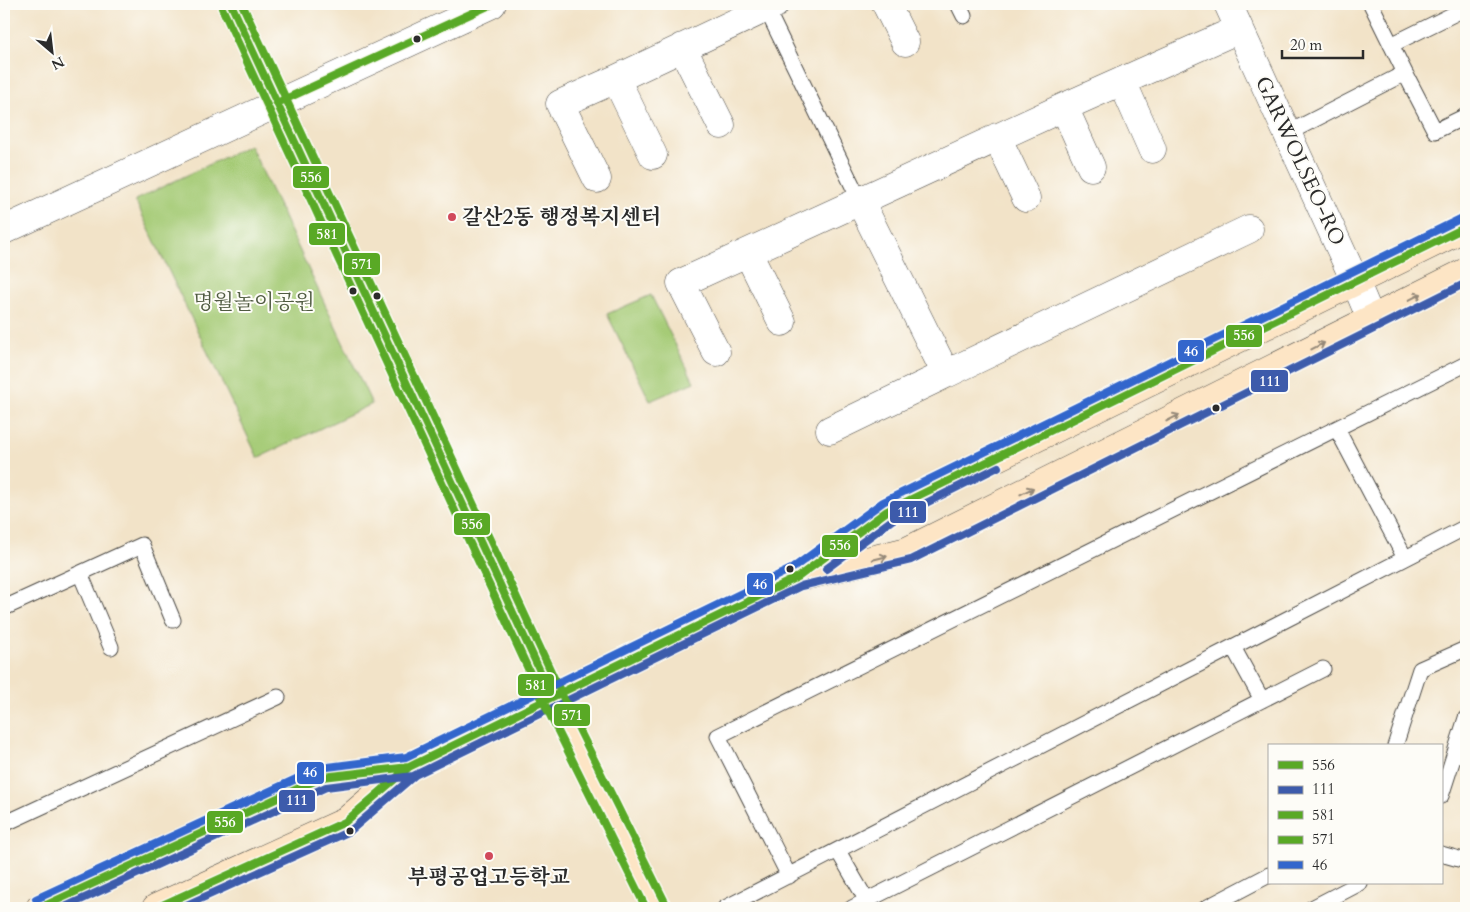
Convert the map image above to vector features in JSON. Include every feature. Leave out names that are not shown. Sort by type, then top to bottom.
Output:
[{"type":"main road","points":[[231,4],[552,697],[656,908]]},
{"type":"main road","points":[[156,908],[345,822],[409,767],[798,577],[887,511],[1466,227]]},
{"type":"main road","points":[[798,577],[907,551],[1466,272]]},
{"type":"main road","points":[[40,908],[323,777],[409,767]]},
{"type":"street","points":[[4,230],[492,4]]},
{"type":"street","points":[[886,4],[905,42]]},
{"type":"street","name":"GARWOLSEO-RO","points":[[1228,4],[1356,281],[1371,319]]},
{"type":"street","points":[[596,179],[560,104],[768,5]]},
{"type":"street","points":[[716,352],[681,283],[997,137],[1239,29]]},
{"type":"street","points":[[682,46],[721,125]]},
{"type":"street","points":[[616,79],[652,155]]},
{"type":"street","points":[[1122,81],[1152,149]]},
{"type":"street","points":[[1064,107],[1091,167]]},
{"type":"street","points":[[997,137],[1026,198]]},
{"type":"street","points":[[860,201],[946,374]]},
{"type":"street","points":[[830,430],[1249,229]]},
{"type":"street","points":[[748,253],[782,322]]},
{"type":"lane","points":[[1371,4],[1435,131],[1466,116]]},
{"type":"lane","points":[[768,5],[860,201]]},
{"type":"lane","points":[[1391,45],[1466,8]]},
{"type":"lane","points":[[1288,133],[1405,73]]},
{"type":"lane","points":[[789,876],[718,736],[1466,364]]},
{"type":"lane","points":[[1337,429],[1405,558]]},
{"type":"lane","points":[[725,908],[1466,527]]},
{"type":"lane","points":[[4,608],[142,545],[173,620]]},
{"type":"lane","points":[[80,573],[111,647]]},
{"type":"lane","points":[[1233,647],[1262,700]]},
{"type":"lane","points":[[1397,744],[1420,669],[1466,650]]},
{"type":"lane","points":[[852,908],[1323,669]]},
{"type":"lane","points":[[4,824],[278,697]]},
{"type":"lane","points":[[1442,793],[1466,718]]},
{"type":"lane","points":[[838,851],[867,901]]},
{"type":"lane","points":[[1442,854],[1466,861]]},
{"type":"lane","points":[[1206,908],[1268,876]]},
{"type":"lane","points":[[1312,908],[1358,884]]},
{"type":"green space","name":"명월놀이공원","points":[[250,145],[372,404],[258,458],[135,200]]},
{"type":"green space","points":[[651,295],[694,382],[650,401],[607,314]]},
{"type":"transit line","name":"556","points":[[231,4],[552,697]]},
{"type":"transit line","name":"571","points":[[242,4],[561,693],[666,904]]},
{"type":"transit line","name":"556","points":[[277,103],[492,4]]},
{"type":"transit line","name":"581","points":[[222,8],[543,701],[646,908]]},
{"type":"transit line","name":"46","points":[[36,899],[320,768],[406,757],[793,568],[883,502],[1462,218]]},
{"type":"transit line","name":"556","points":[[156,908],[345,822],[409,767],[798,577],[887,511],[1466,227]]},
{"type":"transit line","name":"111","points":[[63,908],[326,787],[413,776],[801,586],[911,560],[1466,283]]},
{"type":"transit line","name":"111","points":[[826,569],[892,520],[998,467]]},
{"type":"transit line","name":"556","points":[[40,908],[323,777],[409,767],[417,763]]},
{"type":"transit line","name":"111","points":[[180,908],[350,831],[415,775],[421,772]]},
{"type":"place","name":"갈산2동 행정복지센터","points":[[452,217]]},
{"type":"place","name":"부평공업고등학교","points":[[489,856]]}]
